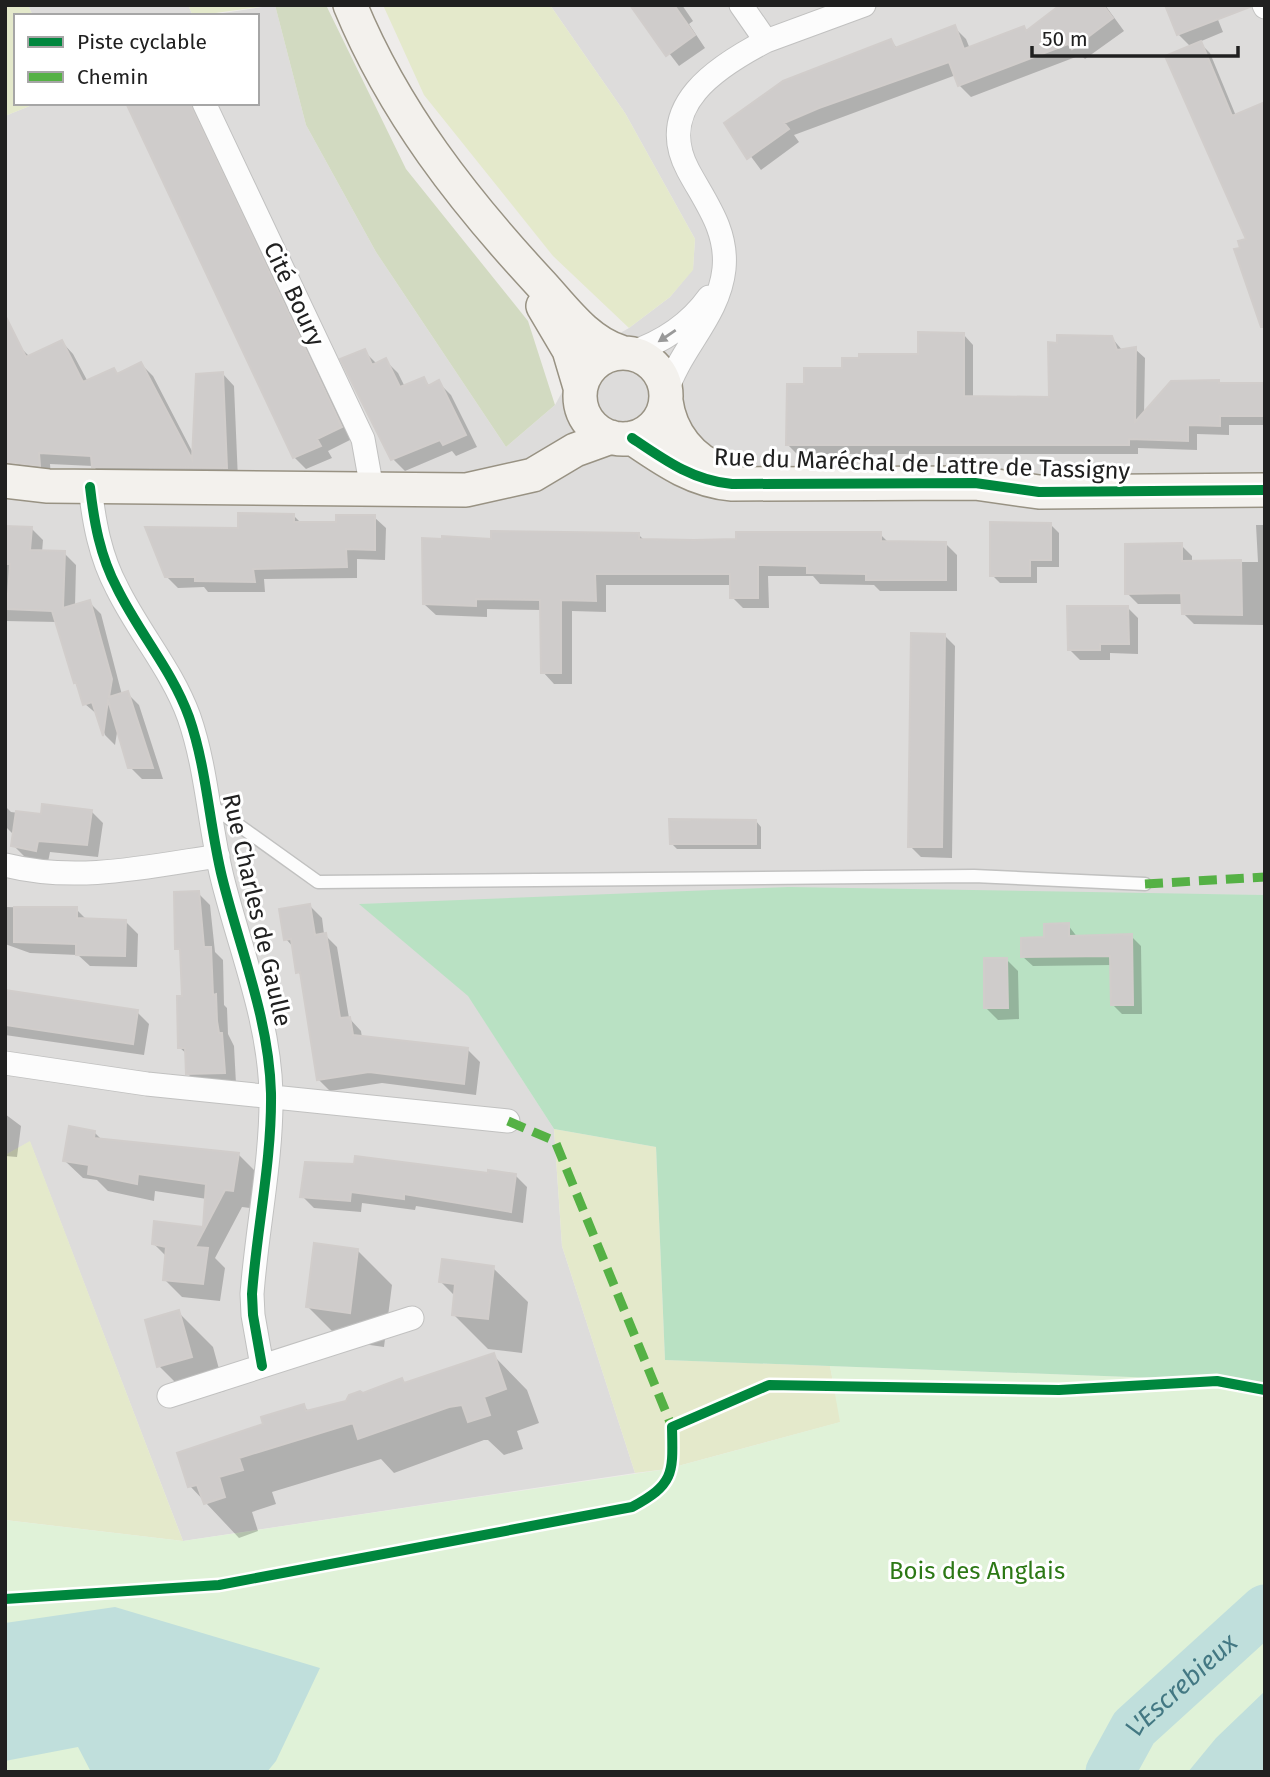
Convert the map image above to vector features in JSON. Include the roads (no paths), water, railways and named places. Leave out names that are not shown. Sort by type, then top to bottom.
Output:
[{"type":"street","points":[[350,5],[376,63],[414,128],[445,173],[493,232],[576,322],[604,346],[648,361],[657,370],[666,397]]},
{"type":"street","points":[[741,5],[766,41]]},
{"type":"street","points":[[5,481],[30,485],[449,490],[492,485],[542,471],[575,450],[622,438],[655,425],[677,367],[712,310],[724,270],[718,224],[681,152],[680,125],[690,99],[701,85],[726,64],[766,41],[863,5]]},
{"type":"street","name":"Cité Boury","points":[[205,105],[362,439],[372,489]]},
{"type":"street","points":[[493,232],[556,326],[574,362],[590,424],[622,438]]},
{"type":"street","points":[[492,485],[519,471],[552,444],[592,365],[608,355],[626,353],[662,340],[692,317],[710,296],[724,270]]},
{"type":"street","name":"Rue du Maréchal de Lattre de Tassigny","points":[[666,397],[677,434],[701,460],[727,472],[775,483]]},
{"type":"street","name":"Rue du Maréchal de Lattre de Tassigny","points":[[622,438],[682,470],[708,480],[746,485],[975,483],[1039,492],[1265,490]]},
{"type":"street","name":"Rue Charles de Gaulle","points":[[90,486],[100,546],[117,588],[176,687],[200,757],[218,856],[263,1023],[271,1097],[252,1294],[262,1366]]},
{"type":"street","name":"Rue Charles de Gaulle","points":[[5,865],[51,873],[90,874],[218,856]]},
{"type":"street","points":[[5,1063],[147,1084],[508,1121]]},
{"type":"street","points":[[169,1396],[412,1318]]},
{"type":"lane","points":[[209,804],[318,881],[974,876],[1145,884]]},
{"type":"water","points":[[115,1607],[320,1668],[276,1761],[267,1772],[91,1772],[78,1747],[5,1761],[5,1623]]},
{"type":"water","points":[[1265,1691],[1265,1772],[1188,1772],[1216,1738]]},
{"type":"waterway","name":"L'Escrebieux","points":[[1110,1772],[1134,1728],[1265,1609]]},
{"type":"park label","name":"Bois des Anglais","points":[[977,1571]]}]
